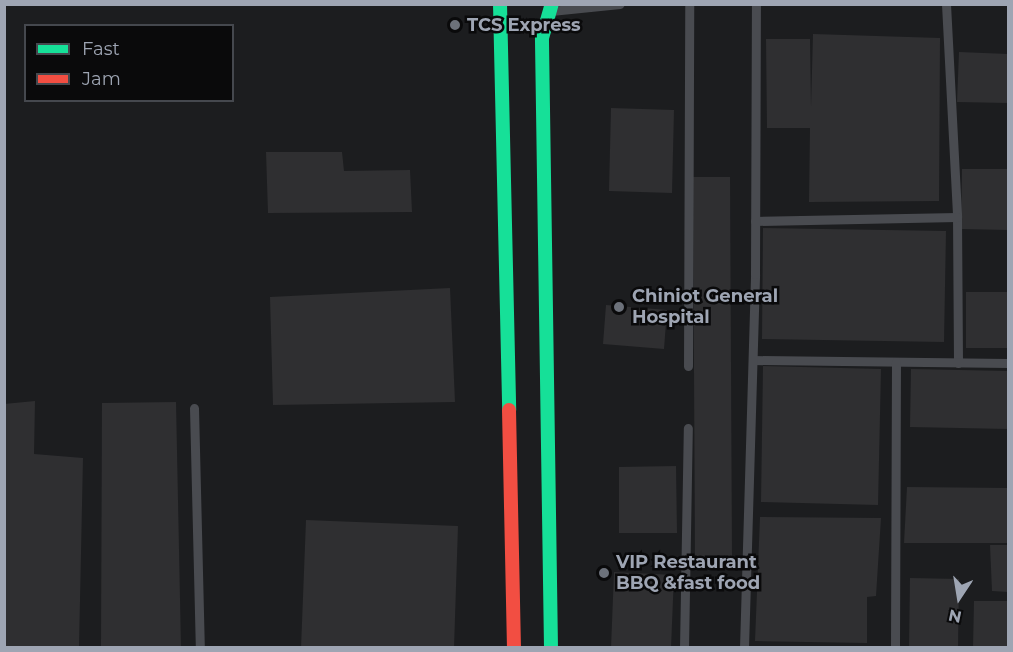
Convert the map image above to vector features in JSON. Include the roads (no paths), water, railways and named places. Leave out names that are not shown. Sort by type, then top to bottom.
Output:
[{"type":"street","points":[[500,4],[514,648]]},
{"type":"street","points":[[550,8],[542,38],[550,648]]},
{"type":"lane","points":[[550,8],[620,4]]},
{"type":"lane","points":[[688,366],[689,4]]},
{"type":"lane","points":[[744,648],[753,360],[756,4]]},
{"type":"lane","points":[[946,4],[957,217],[958,363]]},
{"type":"lane","points":[[755,221],[957,217]]},
{"type":"lane","points":[[753,360],[1008,363]]},
{"type":"lane","points":[[895,648],[896,362]]},
{"type":"lane","points":[[194,408],[200,648]]},
{"type":"lane","points":[[684,648],[688,428]]},
{"type":"place","name":"TCS Express","points":[[455,25]]},
{"type":"place","name":"Chiniot General Hospital","points":[[619,307]]},
{"type":"place","name":"VIP Restaurant BBQ &fast food","points":[[604,573]]}]
